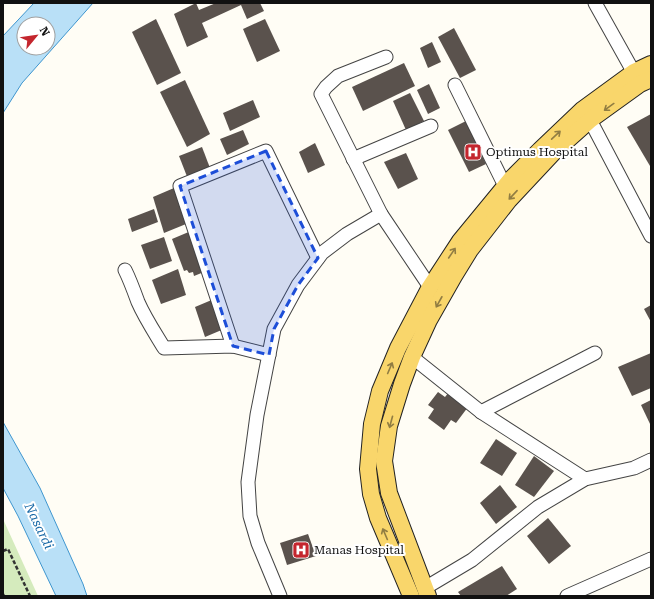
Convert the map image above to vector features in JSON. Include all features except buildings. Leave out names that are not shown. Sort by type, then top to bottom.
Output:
[{"type":"main road","points":[[422,593],[378,518],[371,494],[368,469],[372,424],[380,391],[398,348],[430,287],[460,241],[511,179],[540,150],[586,115],[642,79],[651,64]]},
{"type":"main road","points":[[422,593],[389,493],[384,461],[389,426],[402,384],[412,357],[429,320],[470,250],[509,200],[586,115]]},
{"type":"street","points":[[595,3],[642,79]]},
{"type":"street","points":[[386,57],[338,76],[326,86],[321,94],[381,214],[430,287]]},
{"type":"street","points":[[455,85],[505,186]]},
{"type":"street","points":[[586,115],[651,236]]},
{"type":"street","points":[[353,159],[431,126]]},
{"type":"street","points":[[232,346],[180,186],[266,151],[318,258]]},
{"type":"street","points":[[280,596],[258,543],[250,516],[248,482],[257,415],[274,329],[298,285],[322,253],[347,234],[381,214]]},
{"type":"street","points":[[125,270],[141,308],[164,348],[232,346],[269,355]]},
{"type":"street","points":[[481,412],[595,353]]},
{"type":"street","points":[[412,357],[481,412],[585,479]]},
{"type":"street","points":[[422,593],[472,560],[538,507],[585,479],[634,468],[651,460]]},
{"type":"street","points":[[568,596],[651,559]]},
{"type":"path","points":[[3,551],[8,549],[30,596]]},
{"type":"highlighted area","points":[[266,151],[318,258],[298,285],[274,329],[269,355],[233,346],[180,186]]},
{"type":"green space","points":[[3,519],[38,596],[3,596]]},
{"type":"water","points":[[34,3],[93,3],[56,45],[56,16],[22,16]]},
{"type":"water","points":[[16,22],[16,56],[46,56],[22,83],[3,113],[3,36]]},
{"type":"water","name":"Nasardi","points":[[3,422],[40,488],[87,596],[56,596],[3,488]]},
{"type":"place","name":"Optimus Hospital","points":[[473,152]]},
{"type":"place","name":"Manas Hospital","points":[[301,550]]}]
